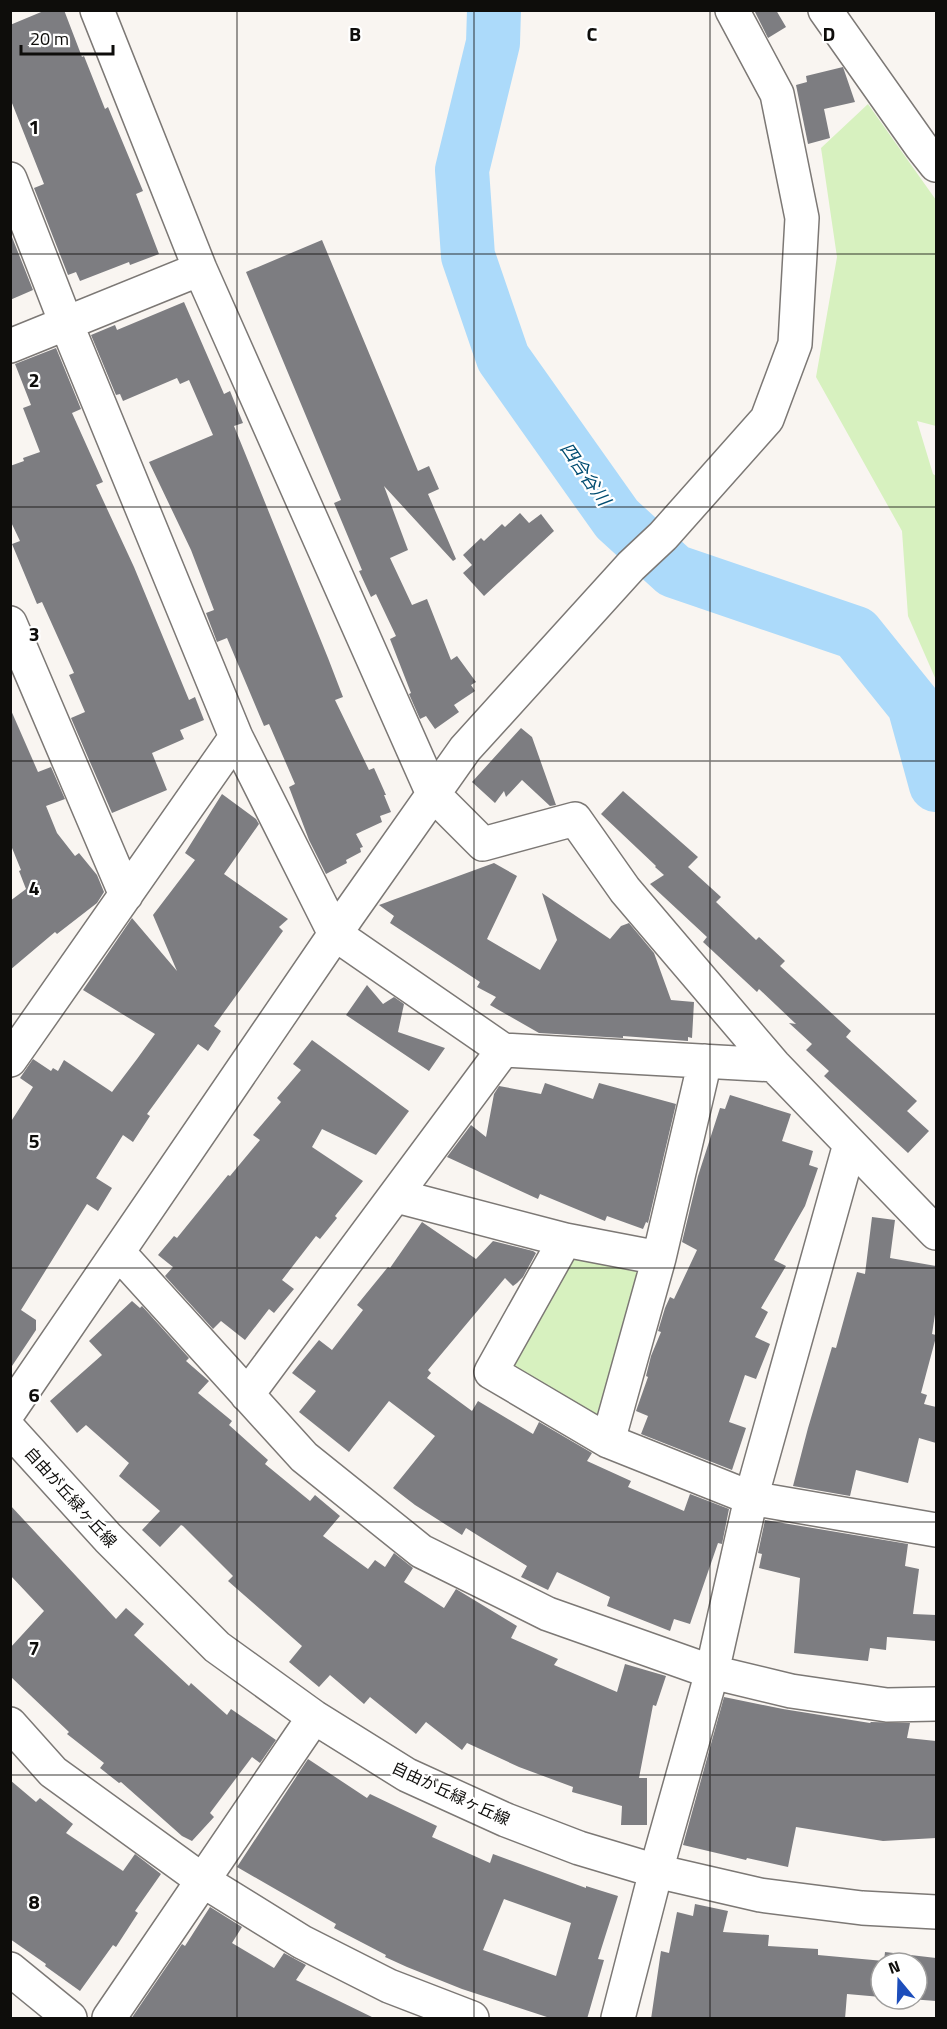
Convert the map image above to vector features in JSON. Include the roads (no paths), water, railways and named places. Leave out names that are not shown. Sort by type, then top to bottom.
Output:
[{"type":"street","points":[[98,10],[200,268],[434,794],[483,844],[575,819],[625,890],[774,1065],[936,1233]]},
{"type":"street","points":[[10,1410],[335,934],[465,749],[631,566],[663,537],[768,419],[795,344],[802,218],[777,94],[732,10]]},
{"type":"street","points":[[825,10],[936,165]]},
{"type":"street","points":[[10,179],[66,323],[236,737],[335,934],[503,1050],[774,1065]]},
{"type":"street","points":[[10,346],[200,268]]},
{"type":"street","points":[[10,623],[126,895]]},
{"type":"street","points":[[10,1060],[236,737]]},
{"type":"street","points":[[247,1395],[503,1050]]},
{"type":"street","points":[[608,1441],[659,1258],[705,1061]]},
{"type":"street","points":[[618,2019],[656,1871],[712,1672],[751,1498],[850,1144]]},
{"type":"street","points":[[396,1196],[565,1240],[659,1258]]},
{"type":"street","points":[[565,1240],[491,1372],[608,1441],[751,1498],[936,1530]]},
{"type":"street","points":[[118,1252],[304,1457],[421,1551],[548,1614],[712,1672],[791,1691],[887,1705],[936,1704]]},
{"type":"street","name":"自由が丘緑ヶ丘線","points":[[10,1430],[108,1538],[217,1647],[314,1717],[417,1780],[506,1820],[579,1848],[656,1871],[760,1895],[862,1908],[936,1912]]},
{"type":"street","points":[[109,2019],[314,1717]]},
{"type":"street","points":[[10,1724],[53,1772],[202,1880],[302,1942],[389,1986],[472,2019]]},
{"type":"street","points":[[10,1969],[70,2019]]},
{"type":"waterway","name":"四合谷川","points":[[494,10],[493,43],[462,170],[468,256],[503,358],[617,519],[674,571],[856,633],[914,705],[936,785]]}]
